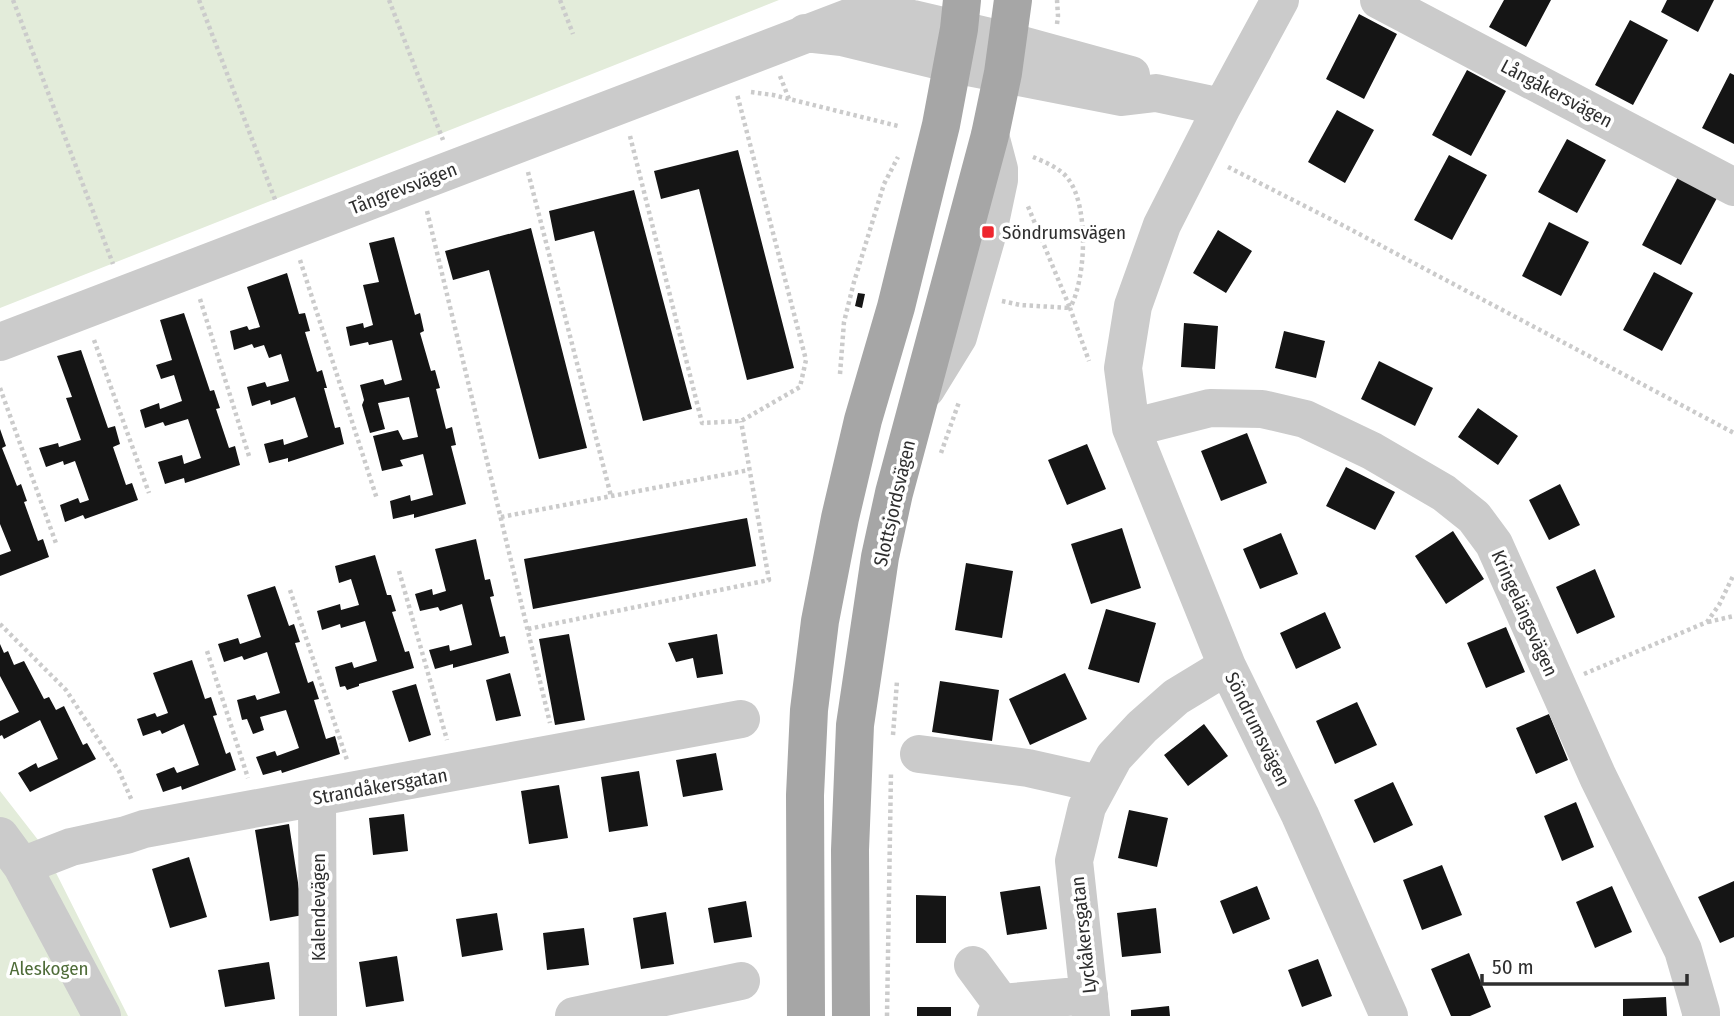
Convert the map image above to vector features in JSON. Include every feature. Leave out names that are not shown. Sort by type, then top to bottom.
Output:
[{"type":"main road","name":"Slottsjordsvägen","points":[[851,1016],[850,849],[855,725],[880,557],[894,493],[990,135],[1013,0]]},
{"type":"main road","points":[[806,1016],[805,795],[809,709],[820,621],[863,420],[896,307],[941,125],[958,31]]},
{"type":"street","name":"Söndrumsvägen","points":[[1280,0],[1162,225],[1133,306],[1123,368],[1131,428],[1227,666],[1300,815],[1389,1016]]},
{"type":"street","name":"Långåkersvägen","points":[[1379,0],[1734,187]]},
{"type":"street","name":"Tångrevsvägen","points":[[0,342],[124,294],[293,242],[454,168],[873,8],[885,15],[958,31]]},
{"type":"street","name":"Tångrevsvägen","points":[[805,33],[842,37],[958,31]]},
{"type":"street","points":[[958,31],[1005,57],[1122,97],[1156,93],[1222,107]]},
{"type":"street","points":[[1005,57],[1051,54],[1129,73],[1156,93]]},
{"type":"street","name":"Kringelängsvägen","points":[[1131,428],[1210,408],[1262,409],[1305,419],[1372,451],[1444,494],[1474,517],[1493,544],[1598,777],[1683,950],[1701,1016]]},
{"type":"street","name":"Lyckåkersgatan","points":[[1090,1006],[1074,861],[1087,807],[1114,757],[1142,727],[1176,697],[1227,666]]},
{"type":"street","name":"Strandåkersgatan","points":[[22,866],[71,847],[144,829],[741,719]]},
{"type":"street","points":[[901,753],[1028,768],[1100,784]]},
{"type":"street","name":"Kalendevägen","points":[[317,797],[318,1016]]},
{"type":"street","points":[[0,835],[22,866],[102,1016]]},
{"type":"street","points":[[973,965],[998,1010],[1090,1006]]},
{"type":"street","points":[[574,1016],[741,981]]},
{"type":"path","points":[[13,0],[124,294]]},
{"type":"path","points":[[199,0],[293,242],[377,499]]},
{"type":"path","points":[[389,0],[454,168]]},
{"type":"path","points":[[560,0],[573,34]]},
{"type":"path","points":[[1051,54],[1058,16],[1057,0]]},
{"type":"path","points":[[778,69],[789,99]]},
{"type":"path","points":[[627,126],[702,423],[741,421],[800,387],[806,360],[736,90]]},
{"type":"path","points":[[773,95],[898,126]]},
{"type":"path","points":[[1199,153],[1358,233],[1734,433]]},
{"type":"path","points":[[1033,157],[1047,162],[1069,179],[1080,205],[1083,248],[1076,296],[1070,308]]},
{"type":"path","points":[[526,165],[611,496]]},
{"type":"path","points":[[1026,200],[1092,368]]},
{"type":"path","points":[[425,204],[551,729]]},
{"type":"path","points":[[198,291],[250,456]]},
{"type":"path","points":[[994,299],[1020,305],[1070,308]]},
{"type":"path","points":[[91,332],[149,493]]},
{"type":"path","points":[[0,388],[57,546]]},
{"type":"path","points":[[939,461],[961,397]]},
{"type":"path","points":[[528,629],[769,580],[741,421]]},
{"type":"path","points":[[500,517],[749,470]]},
{"type":"path","points":[[399,571],[449,748]]},
{"type":"path","points":[[1707,622],[1719,605],[1734,574]]},
{"type":"path","points":[[290,590],[350,768]]},
{"type":"path","points":[[1557,685],[1707,622],[1734,617]]},
{"type":"path","points":[[0,624],[66,690],[118,771],[135,807]]},
{"type":"path","points":[[207,651],[250,787]]},
{"type":"path","points":[[887,1016],[901,753],[898,677]]},
{"type":"green space","points":[[0,0],[779,0],[0,308]]},
{"type":"green space","name":"Aleskogen","points":[[0,791],[42,845],[128,1016],[0,1016]]},
{"type":"building","points":[[1504,0],[1551,0],[1526,47],[1489,27]]},
{"type":"building","points":[[1667,0],[1714,0],[1698,32],[1661,12]]},
{"type":"building","points":[[1359,14],[1397,34],[1364,99],[1326,79]]},
{"type":"building","points":[[1630,20],[1668,40],[1633,105],[1595,85]]},
{"type":"building","points":[[1467,70],[1506,91],[1471,156],[1432,135]]},
{"type":"building","points":[[1730,73],[1734,75],[1734,144],[1702,128]]},
{"type":"building","points":[[1337,110],[1374,130],[1345,183],[1308,162]]},
{"type":"building","points":[[1567,139],[1606,160],[1577,213],[1538,192]]},
{"type":"building","points":[[738,150],[794,368],[747,380],[699,189],[661,199],[654,171]]},
{"type":"building","points":[[1449,155],[1487,175],[1452,240],[1414,220]]},
{"type":"building","points":[[1678,177],[1717,198],[1681,265],[1642,245]]},
{"type":"building","points":[[634,190],[692,409],[643,421],[594,231],[555,241],[549,211]]},
{"type":"building","points":[[1549,222],[1589,242],[1561,296],[1522,276]]},
{"type":"building","points":[[531,228],[587,448],[539,459],[489,270],[453,280],[445,251]]},
{"type":"building","points":[[1218,230],[1252,251],[1226,293],[1193,273]]},
{"type":"building","points":[[394,237],[415,315],[420,313],[424,331],[420,333],[431,371],[435,370],[440,388],[436,389],[446,429],[452,427],[456,445],[451,446],[466,504],[414,518],[414,514],[393,519],[390,501],[410,495],[411,501],[433,495],[423,454],[400,460],[403,466],[382,471],[373,436],[398,430],[403,440],[418,437],[409,397],[378,403],[385,429],[370,433],[362,405],[364,400],[360,385],[383,379],[385,385],[402,380],[392,340],[350,346],[346,327],[363,323],[364,328],[373,325],[363,285],[379,282],[369,243]]},
{"type":"building","points":[[1654,272],[1693,293],[1662,351],[1623,330]]},
{"type":"building","points":[[287,273],[299,314],[305,313],[310,331],[305,332],[317,372],[322,370],[335,428],[340,427],[344,444],[288,462],[288,458],[269,463],[264,444],[283,439],[284,445],[308,437],[295,397],[271,405],[270,400],[252,406],[247,387],[265,382],[267,387],[289,381],[281,354],[269,358],[264,345],[254,348],[252,344],[234,350],[230,331],[247,326],[249,330],[260,327],[247,287]]},
{"type":"building","points":[[858,293],[865,294],[862,308],[855,306]]},
{"type":"building","points":[[184,313],[210,391],[214,390],[220,408],[216,409],[229,448],[235,446],[240,465],[185,483],[184,478],[165,484],[158,462],[182,455],[184,464],[201,458],[188,419],[165,426],[163,422],[145,428],[140,410],[159,403],[160,409],[182,401],[174,375],[161,379],[156,365],[172,360],[160,320]]},
{"type":"building","points":[[1184,323],[1218,326],[1215,369],[1181,367]]},
{"type":"building","points":[[1284,331],[1325,341],[1316,378],[1275,368]]},
{"type":"building","points":[[81,350],[108,428],[115,426],[120,444],[113,447],[126,485],[132,483],[138,500],[85,519],[83,515],[65,522],[60,505],[78,498],[80,503],[89,500],[75,461],[64,465],[63,461],[46,467],[39,448],[58,443],[59,447],[81,440],[66,398],[72,397],[57,356]]},
{"type":"building","points":[[1379,361],[1433,388],[1415,426],[1361,399]]},
{"type":"building","points":[[1478,408],[1518,436],[1498,465],[1458,437]]},
{"type":"building","points":[[0,429],[6,446],[2,448],[17,486],[21,484],[27,501],[24,502],[38,541],[43,539],[49,557],[0,576],[0,555],[11,551],[0,524]]},
{"type":"building","points":[[1247,433],[1267,483],[1221,501],[1201,451]]},
{"type":"building","points":[[1087,444],[1106,489],[1067,505],[1048,460]]},
{"type":"building","points":[[1346,467],[1395,492],[1375,530],[1326,506]]},
{"type":"building","points":[[1560,484],[1580,525],[1549,540],[1529,500]]},
{"type":"building","points":[[747,518],[756,566],[533,609],[524,559]]},
{"type":"building","points":[[1122,528],[1141,588],[1091,604],[1071,544]]},
{"type":"building","points":[[1453,531],[1484,579],[1446,604],[1415,556]]},
{"type":"building","points":[[1281,533],[1298,574],[1260,589],[1243,549]]},
{"type":"building","points":[[476,539],[485,580],[490,579],[494,596],[490,597],[500,637],[505,636],[509,653],[453,668],[453,664],[435,669],[429,650],[449,645],[450,651],[472,645],[462,604],[440,611],[438,607],[420,611],[415,594],[432,589],[433,595],[446,591],[435,549]]},
{"type":"building","points":[[375,555],[387,595],[391,595],[396,611],[392,612],[405,652],[409,651],[414,668],[347,690],[345,686],[340,687],[335,667],[352,662],[354,668],[377,661],[365,621],[341,628],[340,624],[322,630],[317,611],[340,604],[341,610],[359,605],[351,579],[339,583],[335,566]]},
{"type":"building","points":[[966,563],[1013,571],[1002,638],[955,630]]},
{"type":"building","points":[[1595,569],[1615,617],[1577,634],[1556,587]]},
{"type":"building","points":[[275,586],[289,626],[294,624],[300,642],[295,643],[308,683],[313,681],[319,699],[314,700],[326,739],[335,736],[340,754],[282,773],[281,770],[263,775],[256,757],[275,751],[277,756],[299,748],[286,710],[260,717],[264,730],[253,734],[247,719],[242,720],[237,700],[255,695],[257,700],[280,693],[267,652],[244,660],[242,656],[224,662],[218,644],[238,638],[240,644],[261,637],[247,595]]},
{"type":"building","points":[[1106,609],[1156,623],[1139,683],[1088,669]]},
{"type":"building","points":[[1325,612],[1341,648],[1296,669],[1280,633]]},
{"type":"building","points":[[1506,627],[1525,672],[1486,688],[1467,643]]},
{"type":"building","points":[[569,634],[585,720],[555,725],[539,639]]},
{"type":"building","points":[[717,634],[723,674],[697,678],[693,658],[676,662],[668,643]]},
{"type":"building","points":[[0,644],[4,653],[8,651],[14,665],[24,661],[44,699],[49,697],[56,710],[64,706],[83,745],[87,743],[96,759],[30,792],[18,773],[36,763],[38,768],[58,759],[40,720],[4,739],[0,736],[0,721],[19,712],[0,676]]},
{"type":"building","points":[[192,660],[205,699],[211,697],[217,715],[213,716],[226,754],[230,752],[236,770],[182,790],[181,786],[163,792],[156,774],[174,767],[177,773],[199,765],[184,724],[162,734],[160,730],[143,736],[137,719],[155,713],[157,717],[168,713],[153,673]]},
{"type":"building","points":[[510,673],[521,716],[496,721],[486,680]]},
{"type":"building","points":[[1065,673],[1087,719],[1030,745],[1009,699]]},
{"type":"building","points":[[940,681],[999,690],[992,741],[932,732]]},
{"type":"building","points":[[416,684],[431,735],[409,742],[392,691]]},
{"type":"building","points":[[1357,702],[1377,745],[1335,764],[1316,721]]},
{"type":"building","points":[[1549,714],[1568,760],[1536,774],[1516,728]]},
{"type":"building","points":[[1204,724],[1228,756],[1188,786],[1164,755]]},
{"type":"building","points":[[716,753],[723,790],[683,797],[676,760]]},
{"type":"building","points":[[639,771],[648,826],[609,832],[601,777]]},
{"type":"building","points":[[1393,782],[1413,825],[1374,843],[1354,800]]},
{"type":"building","points":[[559,785],[568,838],[529,844],[521,791]]},
{"type":"building","points":[[1576,802],[1594,847],[1562,861],[1544,816]]},
{"type":"building","points":[[1129,810],[1168,818],[1157,867],[1118,858]]},
{"type":"building","points":[[404,814],[408,851],[373,855],[369,818]]},
{"type":"building","points":[[289,824],[303,915],[270,921],[255,830]]},
{"type":"building","points":[[189,857],[207,917],[170,928],[152,869]]},
{"type":"building","points":[[1442,865],[1462,915],[1422,930],[1403,880]]},
{"type":"building","points":[[1734,881],[1734,937],[1720,943],[1698,897]]},
{"type":"building","points":[[1040,886],[1047,929],[1007,935],[1000,892]]},
{"type":"building","points":[[1257,886],[1270,919],[1233,934],[1220,901]]},
{"type":"building","points":[[1612,886],[1632,932],[1595,948],[1576,902]]},
{"type":"building","points":[[916,895],[946,896],[946,943],[916,943]]},
{"type":"building","points":[[746,901],[752,937],[714,943],[708,908]]},
{"type":"building","points":[[1156,908],[1161,953],[1122,957],[1117,913]]},
{"type":"building","points":[[666,912],[674,964],[641,969],[633,918]]},
{"type":"building","points":[[497,913],[503,950],[462,957],[456,919]]},
{"type":"building","points":[[584,928],[589,965],[547,970],[543,933]]},
{"type":"building","points":[[1469,953],[1491,1007],[1470,1016],[1451,1016],[1431,969]]},
{"type":"building","points":[[397,956],[404,1001],[366,1007],[359,962]]},
{"type":"building","points":[[1318,959],[1332,996],[1302,1007],[1288,970]]},
{"type":"building","points":[[269,962],[275,999],[225,1007],[218,970]]},
{"type":"building","points":[[1666,997],[1667,1016],[1623,1016],[1623,999]]},
{"type":"building","points":[[1169,1006],[1170,1016],[1131,1016],[1131,1010]]},
{"type":"building","points":[[917,1007],[951,1007],[951,1016],[917,1016]]},
{"type":"place","name":"Söndrumsvägen","points":[[988,232]]}]
